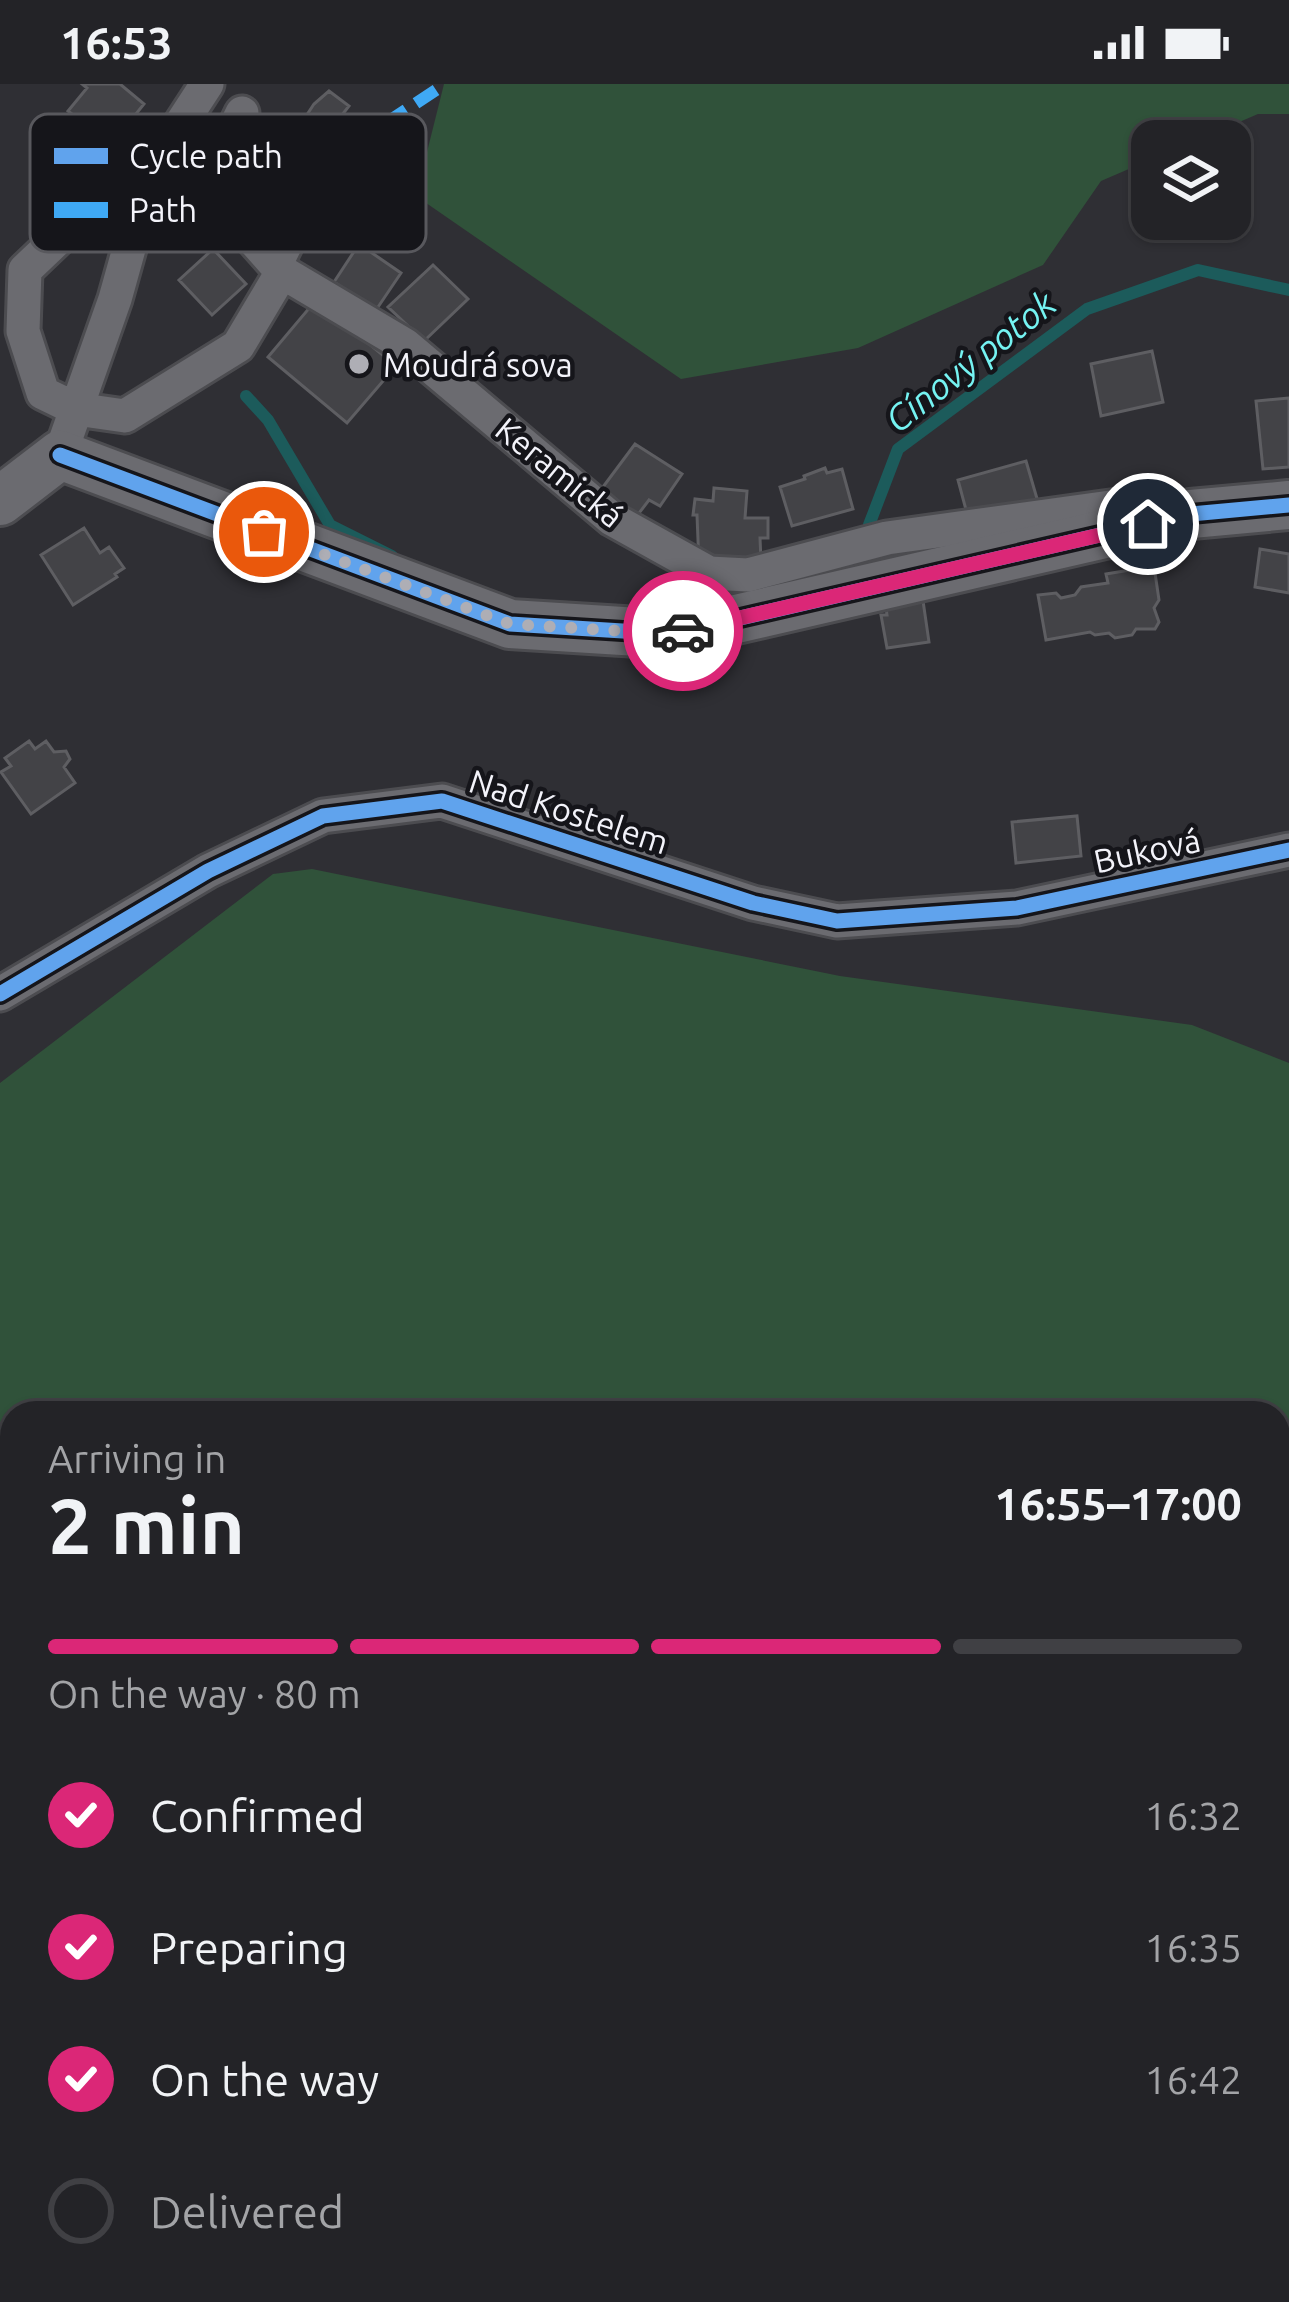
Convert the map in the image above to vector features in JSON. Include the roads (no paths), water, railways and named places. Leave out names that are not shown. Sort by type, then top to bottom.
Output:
[{"type":"street","points":[[187,114],[207,84]]},
{"type":"street","points":[[44,252],[25,270],[23,331],[43,393],[76,410],[125,416],[238,346],[282,272]]},
{"type":"street","points":[[0,501],[60,455],[129,252]]},
{"type":"street","name":"Keramická","points":[[264,252],[282,272],[405,345],[612,519],[709,573],[748,574],[886,538],[1178,497],[1191,514]]},
{"type":"street","points":[[60,455],[510,624],[671,634],[1191,514],[1285,508]]},
{"type":"street","name":"Nad Kostelem","points":[[0,994],[208,871],[323,816],[442,801],[753,903],[837,921],[1017,908]]},
{"type":"street","name":"Buková","points":[[1017,908],[1289,850]]},
{"type":"lane","points":[[282,272],[292,252]]},
{"type":"waterway","name":"Cínový potok","points":[[869,525],[898,449],[1087,309],[1198,270],[1289,290]]},
{"type":"waterway","name":"Cínový potok","points":[[246,396],[268,420],[330,525],[392,556]]},
{"type":"waterway","name":"Cínový potok","points":[[630,611],[741,593]]},
{"type":"place","name":"Moudrá sova","points":[[359,364]]}]
